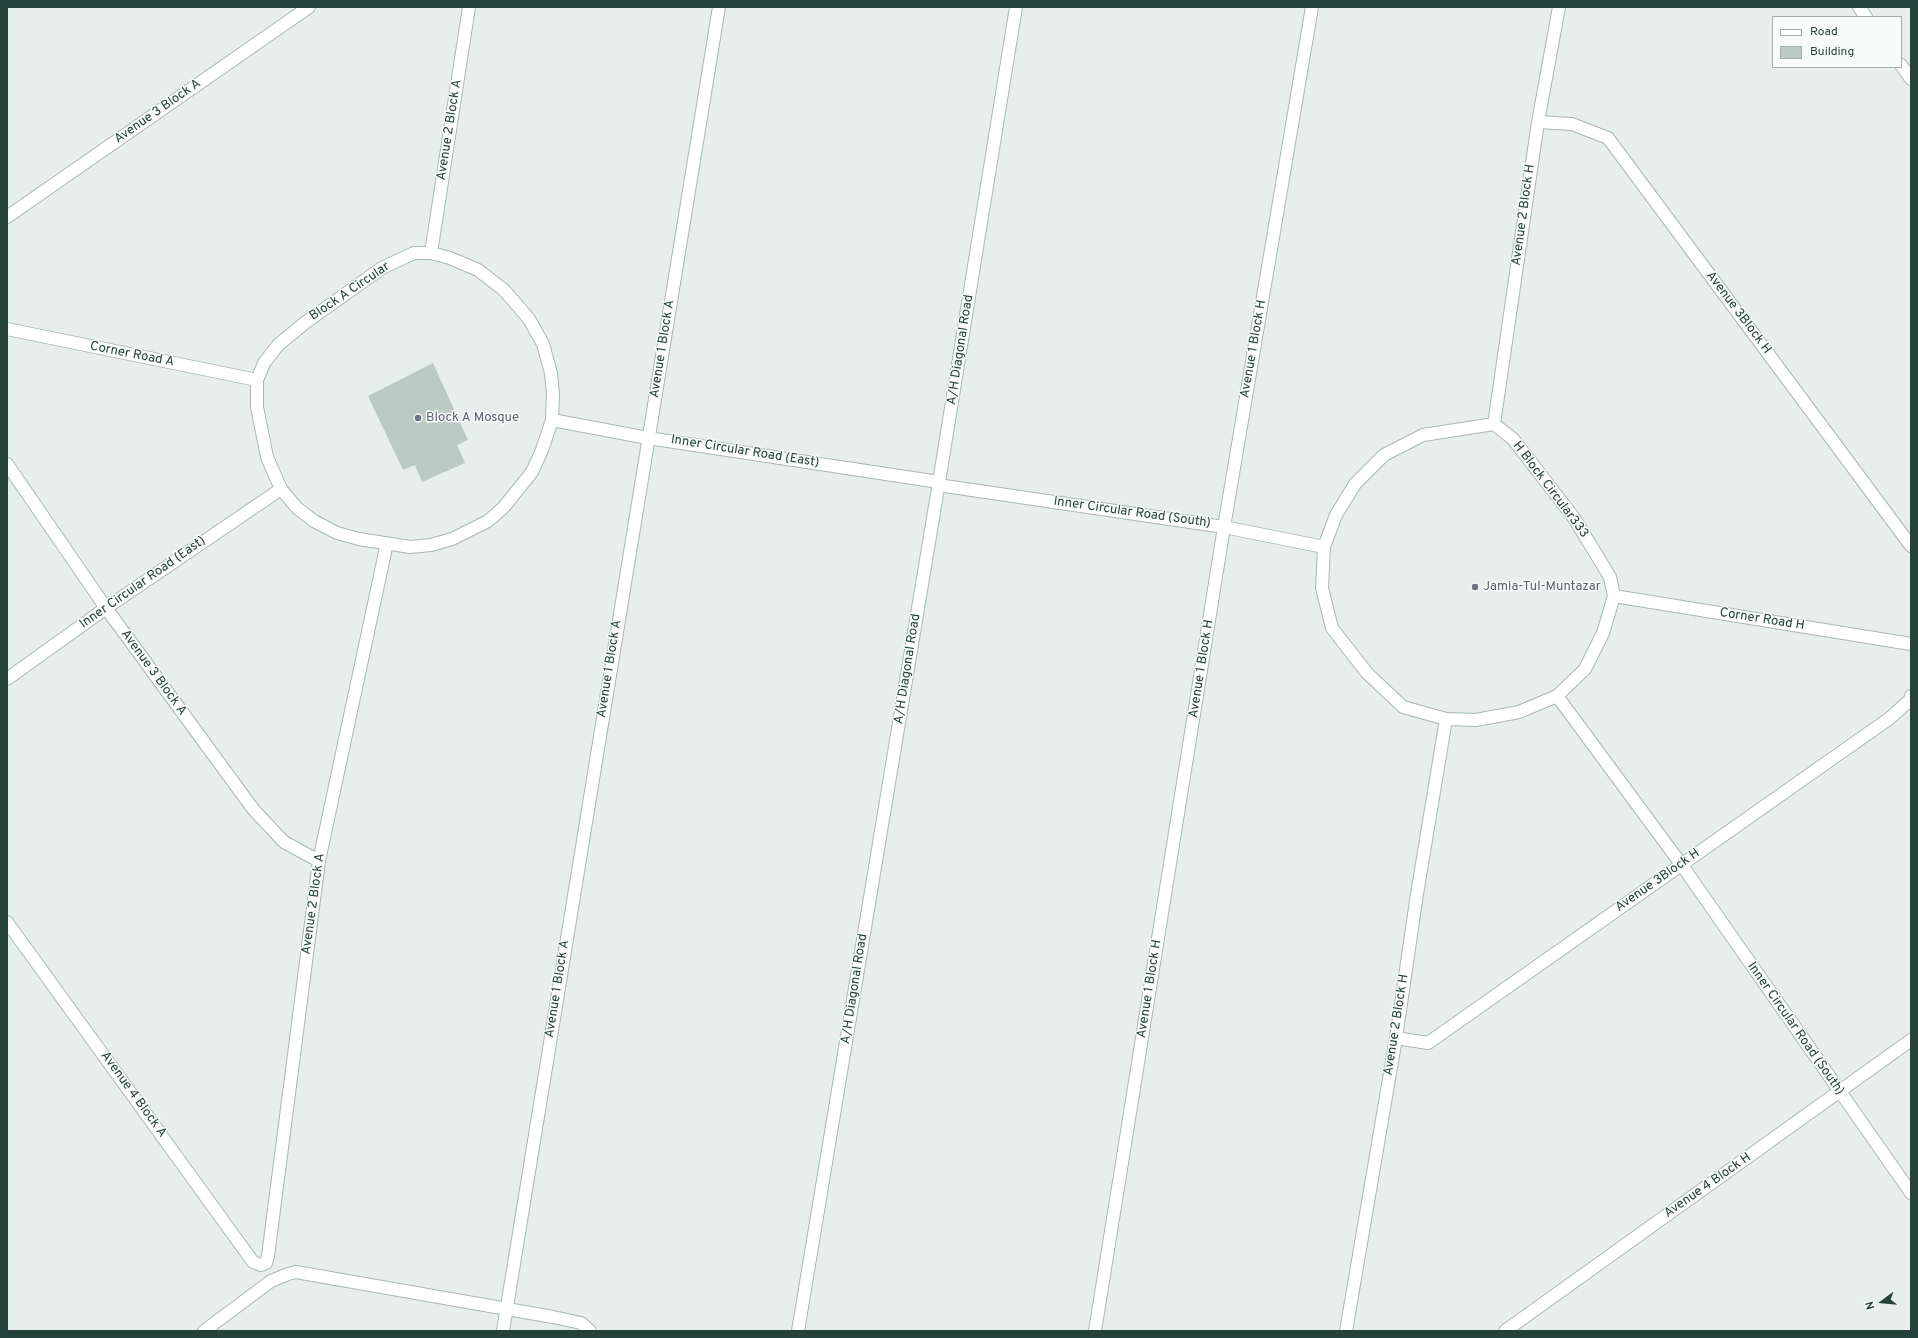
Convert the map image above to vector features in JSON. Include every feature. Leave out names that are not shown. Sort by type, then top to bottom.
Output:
[{"type":"street","name":"Avenue 3 Block A","points":[[7,217],[309,7]]},
{"type":"street","name":"Avenue 2 Block A","points":[[431,253],[469,7]]},
{"type":"street","name":"Avenue 1 Block A","points":[[503,1331],[719,7]]},
{"type":"street","name":"A/H Diagonal Road","points":[[798,1331],[939,484],[1016,7]]},
{"type":"street","name":"Avenue 1 Block H","points":[[1095,1331],[1224,527],[1312,7]]},
{"type":"street","name":"Avenue 2 Block H","points":[[1494,424],[1538,122],[1559,7]]},
{"type":"street","points":[[1859,7],[1865,16]]},
{"type":"street","points":[[1902,66],[1911,79]]},
{"type":"street","name":"Avenue 3Block H","points":[[1538,122],[1572,124],[1608,138],[1911,546]]},
{"type":"street","name":"Block A Circular","points":[[414,253],[431,253],[450,258],[478,270],[504,290],[529,319],[543,344],[553,394],[552,420],[542,450],[532,472],[504,508],[488,520],[452,539],[431,545],[410,547],[359,539],[337,533],[314,521],[297,508],[281,489],[267,456],[260,430],[257,407],[257,380],[264,362],[278,345],[306,322],[389,264],[414,253]]},
{"type":"street","name":"Corner Road A","points":[[7,329],[257,380]]},
{"type":"street","name":"Inner Circular Road (East)","points":[[552,420],[648,438],[939,484]]},
{"type":"street","name":"H Block Circular333","points":[[1494,424],[1513,439],[1574,518],[1610,577],[1614,596],[1603,633],[1585,669],[1557,696],[1519,712],[1476,720],[1446,719],[1403,707],[1367,673],[1332,628],[1322,588],[1324,547],[1336,515],[1355,484],[1384,455],[1423,435],[1494,424]]},
{"type":"street","name":"Avenue 3 Block A","points":[[7,464],[106,608],[253,809],[284,842],[319,861]]},
{"type":"street","name":"Inner Circular Road (South)","points":[[939,484],[1224,527],[1324,547]]},
{"type":"street","name":"Inner Circular Road (East)","points":[[7,679],[106,608],[281,489]]},
{"type":"street","name":"Avenue 2 Block A","points":[[261,1265],[266,1263],[268,1256],[319,861],[387,543]]},
{"type":"street","name":"Corner Road H","points":[[1614,596],[1911,644]]},
{"type":"street","name":"Inner Circular Road (South)","points":[[1557,696],[1681,864],[1911,1193]]},
{"type":"street","name":"Avenue 3Block H","points":[[1396,1038],[1428,1043],[1890,718],[1910,700],[1911,696]]},
{"type":"street","name":"Avenue 2 Block H","points":[[1346,1331],[1396,1038],[1416,902],[1446,719]]},
{"type":"street","name":"Avenue 4 Block A","points":[[7,922],[254,1262],[257,1265],[261,1265],[271,1281]]},
{"type":"street","name":"Avenue 4 Block H","points":[[1505,1331],[1911,1040]]},
{"type":"street","points":[[204,1331],[271,1281],[296,1272],[581,1323],[590,1331]]},
{"type":"building","name":"Block A Mosque","points":[[433,363],[468,440],[457,445],[465,463],[422,482],[415,465],[403,470],[368,396]]},
{"type":"place","name":"Block A Mosque","points":[[418,418]]},
{"type":"place","name":"Jamia-Tul-Muntazar","points":[[1475,587]]}]
